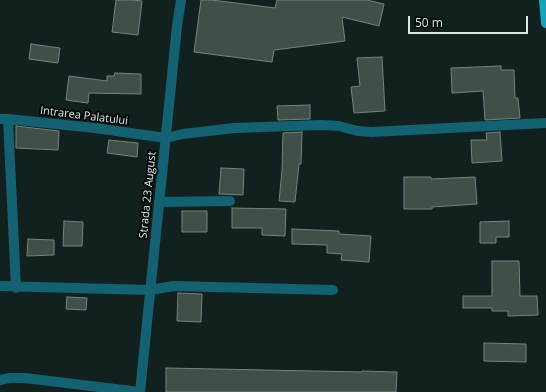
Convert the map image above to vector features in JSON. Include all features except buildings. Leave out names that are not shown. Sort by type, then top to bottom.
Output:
[{"type":"main road","points":[[544,0],[546,22]]},
{"type":"street","name":"Strada 23 August","points":[[140,392],[180,0]]},
{"type":"street","name":"Intrarea Palatului","points":[[4,119],[95,128],[166,138]]},
{"type":"street","points":[[4,119],[16,288]]},
{"type":"street","points":[[166,138],[183,134],[234,128],[321,125],[339,126],[358,131],[372,132],[546,123]]},
{"type":"street","points":[[159,202],[230,200]]},
{"type":"street","points":[[0,286],[16,288],[150,290],[174,286],[333,290]]},
{"type":"street","points":[[0,380],[9,378],[25,378],[140,392]]}]
